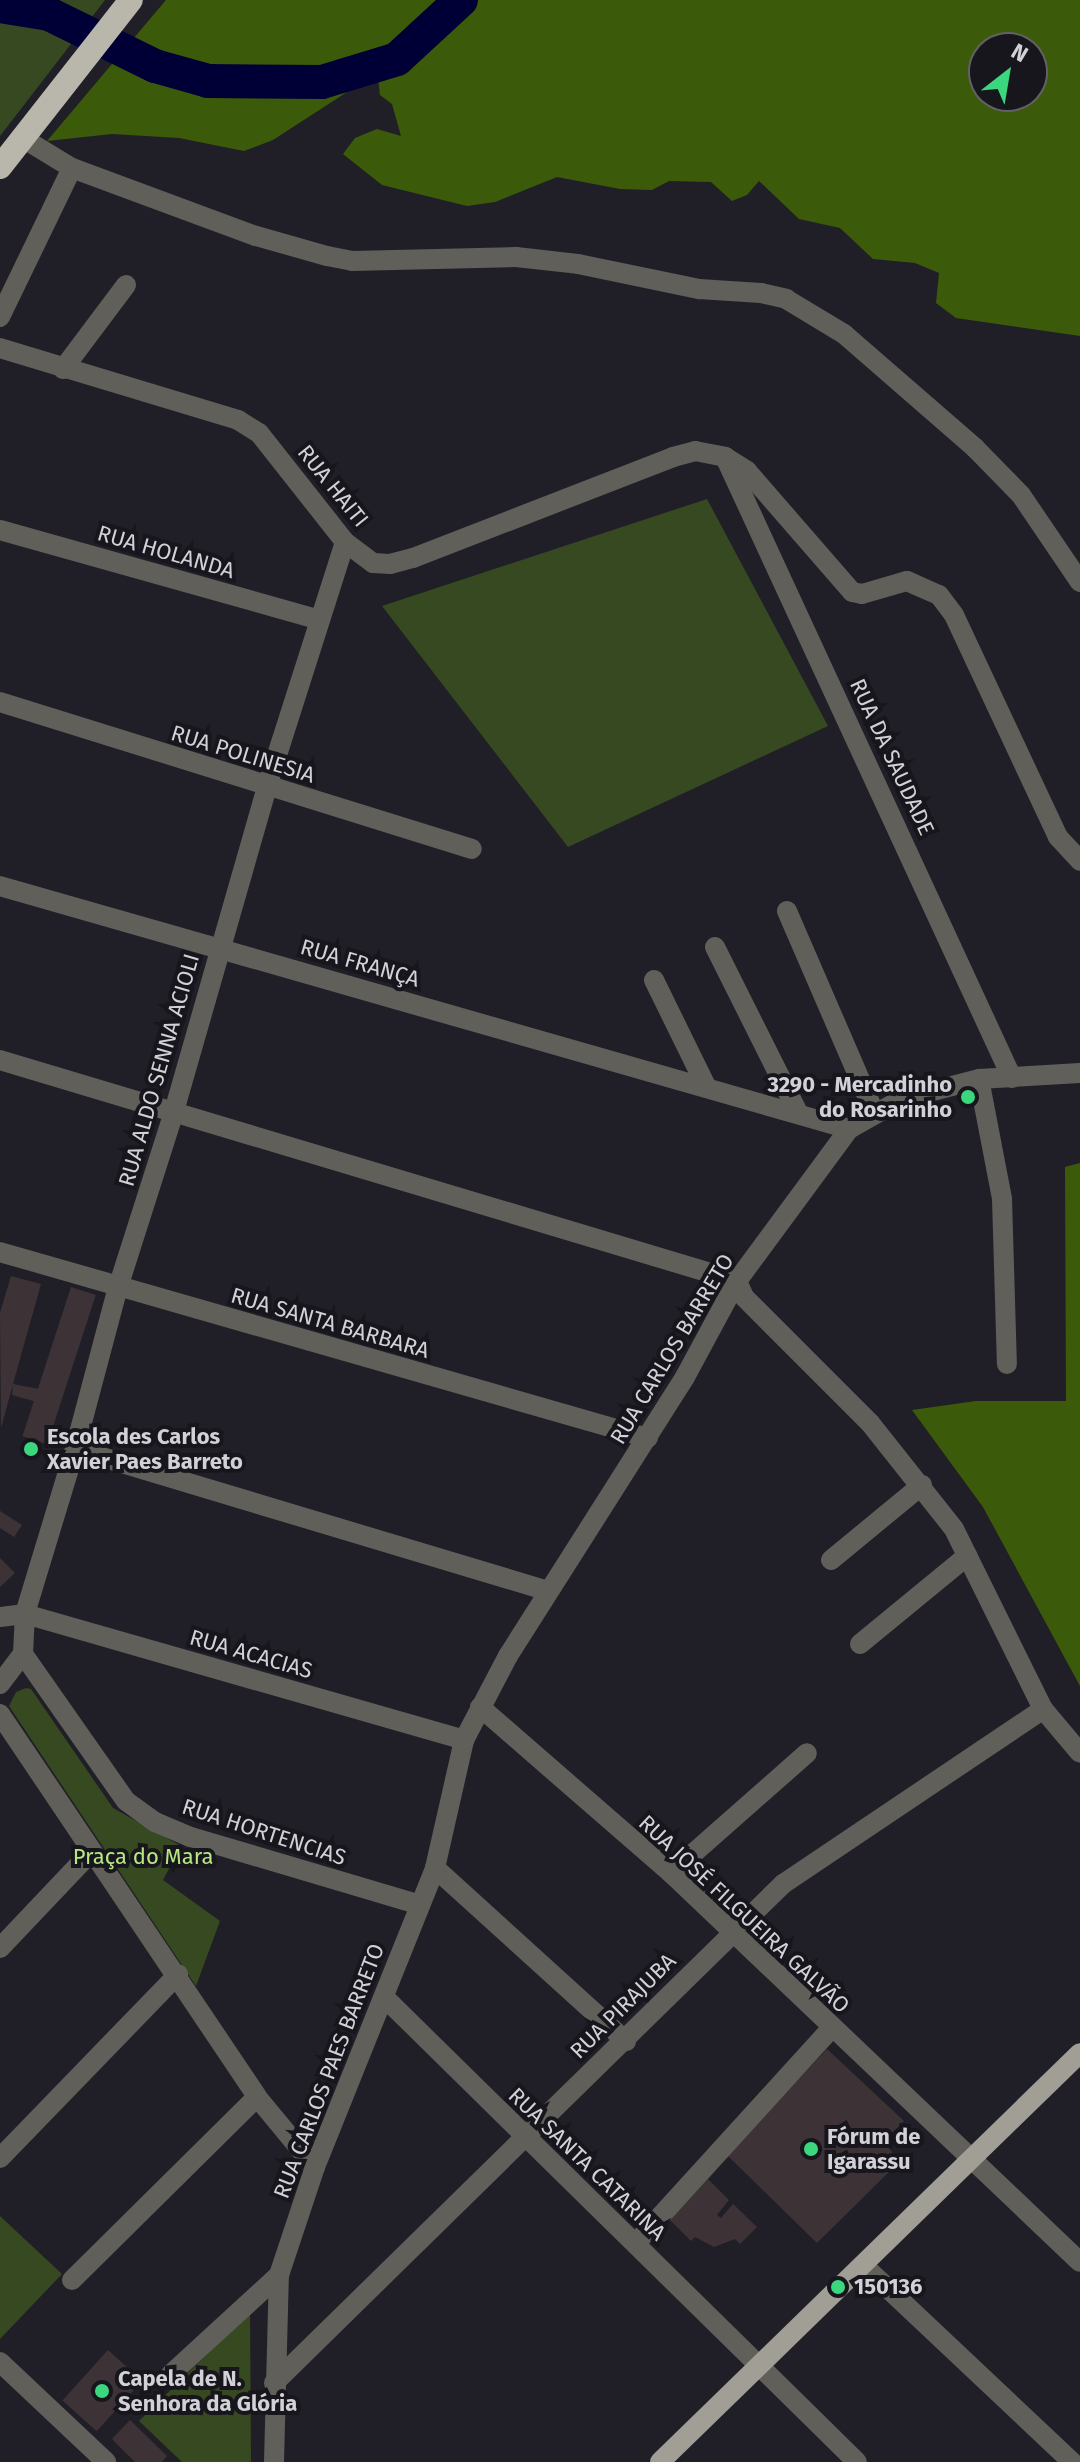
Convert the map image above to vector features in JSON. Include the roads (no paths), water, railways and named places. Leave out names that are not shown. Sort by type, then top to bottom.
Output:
[{"type":"highway","points":[[0,167],[131,0]]},
{"type":"main road","points":[[660,2462],[1080,2053]]},
{"type":"street","points":[[21,137],[72,168],[256,236],[340,258],[516,257],[578,264],[699,289],[761,293],[786,299],[844,334],[975,448],[1021,495],[1080,582]]},
{"type":"street","points":[[0,317],[72,168]]},
{"type":"street","points":[[63,369],[126,285]]},
{"type":"street","name":"RUA HAITI","points":[[0,348],[213,411],[259,433],[345,542],[373,563],[390,564],[673,457],[695,451],[725,457]]},
{"type":"street","points":[[725,457],[747,471],[852,592],[862,594],[907,581],[939,595],[954,615],[1058,837],[1080,861]]},
{"type":"street","name":"RUA DA SAUDADE","points":[[725,457],[1012,1078]]},
{"type":"street","name":"RUA HOLANDA","points":[[0,530],[320,620]]},
{"type":"street","name":"RUA ALDO SENNA ACIOLI","points":[[25,1614],[75,1449],[118,1287],[173,1115],[267,787],[345,542]]},
{"type":"street","name":"RUA POLINESIA","points":[[0,702],[472,849]]},
{"type":"street","name":"RUA FRANÇA","points":[[0,886],[849,1129]]},
{"type":"street","points":[[787,911],[874,1112]]},
{"type":"street","points":[[715,947],[798,1113]]},
{"type":"street","points":[[654,980],[706,1086]]},
{"type":"street","points":[[0,1060],[173,1115],[737,1281],[744,1297],[870,1423],[954,1529],[1043,1709],[1080,1753]]},
{"type":"street","name":"RUA CARLOS BARRETO","points":[[480,1707],[548,1591],[648,1438],[737,1281],[849,1129],[874,1112],[902,1099],[979,1079],[1080,1073]]},
{"type":"street","points":[[979,1079],[1002,1199],[1007,1364]]},
{"type":"street","name":"RUA SANTA BARBARA","points":[[0,1252],[648,1438]]},
{"type":"street","points":[[75,1449],[548,1591]]},
{"type":"street","points":[[831,1560],[922,1485]]},
{"type":"street","points":[[860,1644],[967,1556]]},
{"type":"street","points":[[0,1617],[25,1614],[23,1654],[0,1684]]},
{"type":"street","name":"RUA ACACIAS","points":[[25,1614],[464,1740]]},
{"type":"street","name":"RUA HORTENCIAS","points":[[23,1654],[126,1801],[155,1822],[191,1837],[420,1905]]},
{"type":"street","name":"RUA CARLOS PAES BARRETO","points":[[274,2462],[279,2275],[315,2167],[435,1868],[464,1740],[480,1707]]},
{"type":"street","name":"RUA JOSÉ FILGUEIRA GALVÃO","points":[[480,1707],[671,1873],[730,1933],[1080,2262]]},
{"type":"street","name":"RUA PIRAJUBA","points":[[274,2383],[783,1884],[1043,1709]]},
{"type":"street","points":[[3,1727],[178,1974],[257,2097],[315,2167]]},
{"type":"street","points":[[671,1873],[807,1753]]},
{"type":"street","points":[[0,1948],[91,1852]]},
{"type":"street","points":[[435,1868],[626,2041]]},
{"type":"street","points":[[0,2158],[178,1974]]},
{"type":"street","name":"RUA SANTA CATARINA","points":[[384,1997],[857,2462]]},
{"type":"street","points":[[636,2243],[831,2029]]},
{"type":"street","points":[[72,2280],[257,2097]]},
{"type":"street","points":[[863,2265],[1072,2462]]},
{"type":"street","points":[[171,2374],[279,2275]]},
{"type":"street","points":[[0,2362],[99,2459]]},
{"type":"waterway","points":[[0,6],[49,14],[155,66],[208,81],[322,82],[397,59],[461,0]]},
{"type":"place","name":"3290 - Mercadinho do Rosarinho","points":[[968,1097]]},
{"type":"place","name":"Escola des Carlos Xavier Paes Barreto","points":[[31,1449]]},
{"type":"place","name":"Fórum de Igarassu","points":[[811,2149]]},
{"type":"place","name":"150136","points":[[838,2287]]},
{"type":"place","name":"Capela de N. Senhora da Glória","points":[[102,2391]]},
{"type":"park label","name":"Praça do Mara","points":[[143,1857]]}]
